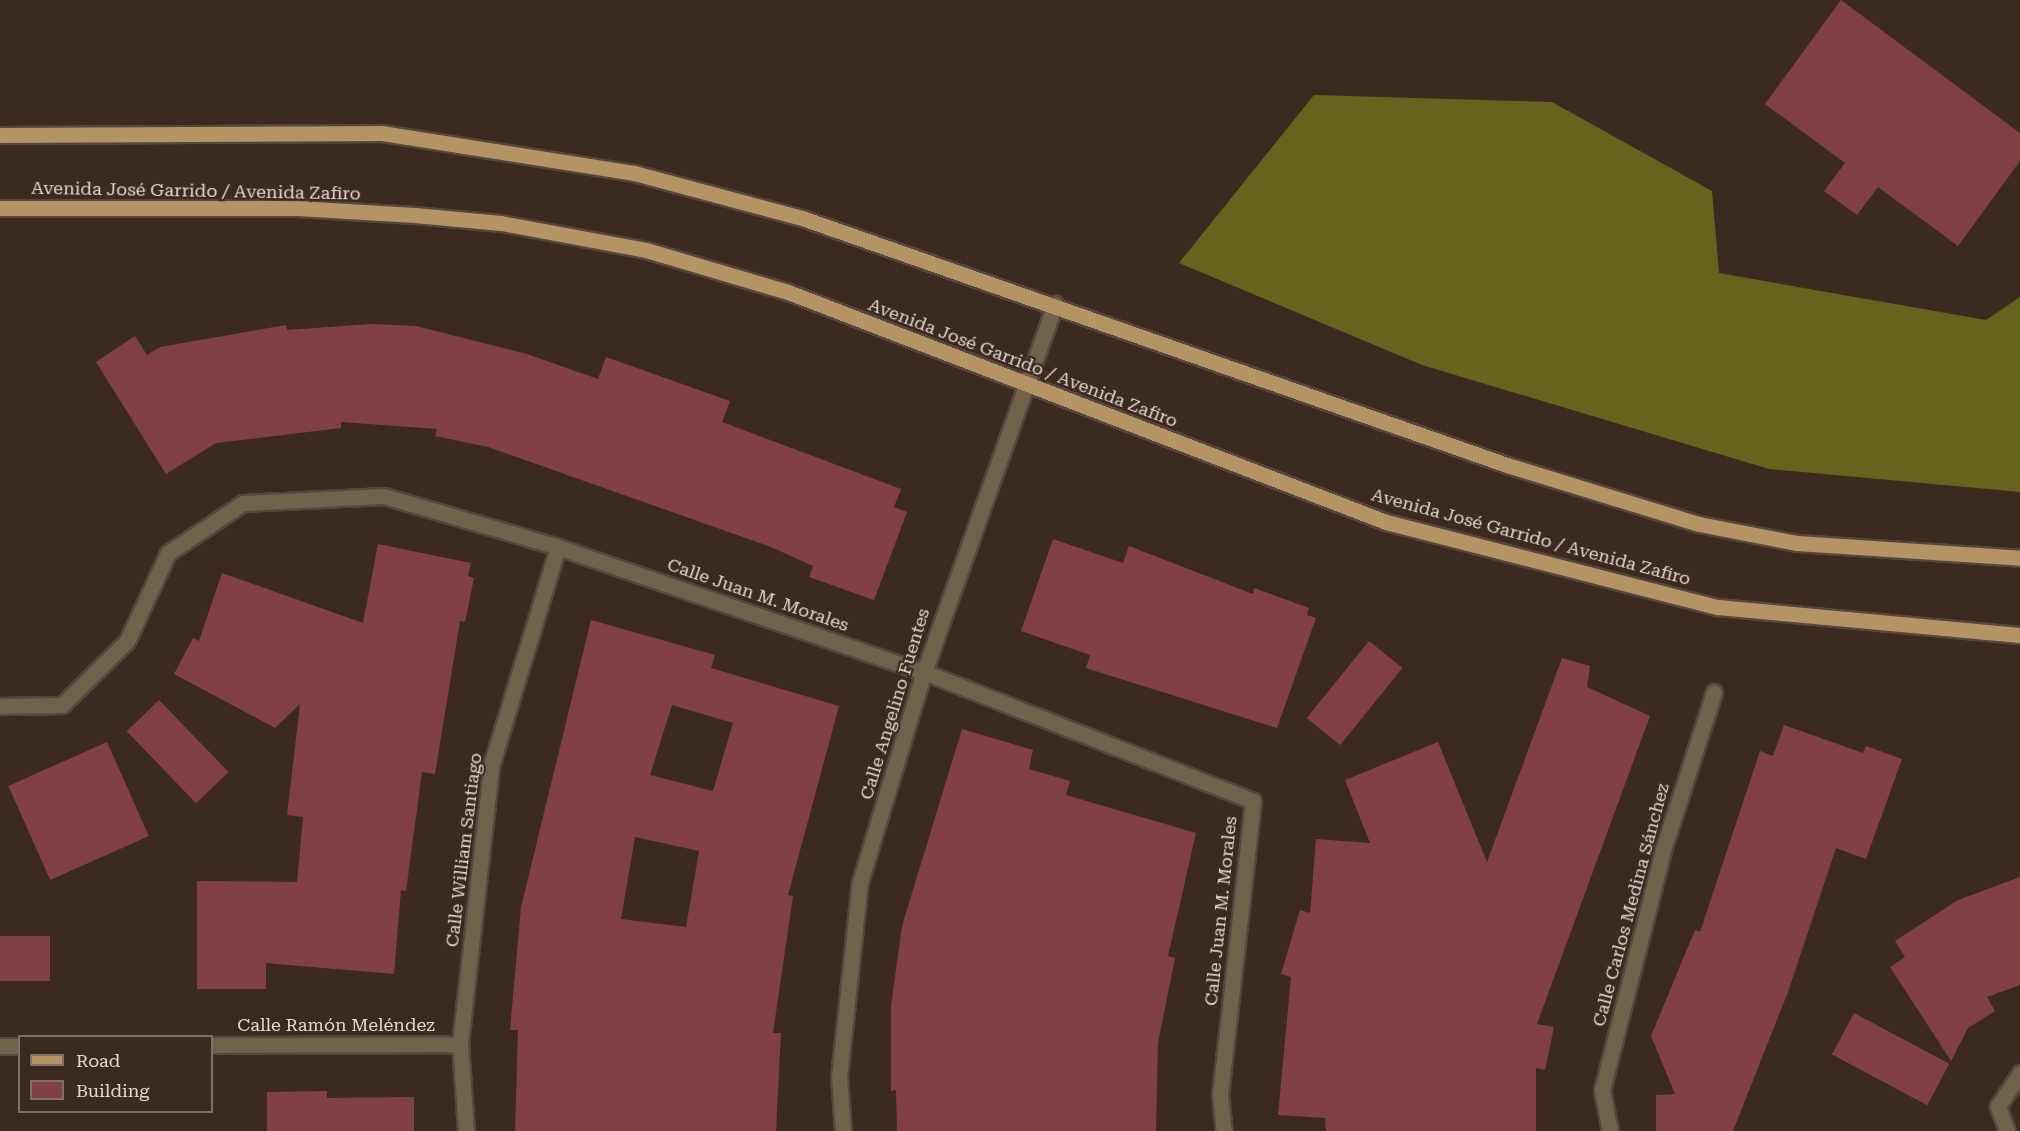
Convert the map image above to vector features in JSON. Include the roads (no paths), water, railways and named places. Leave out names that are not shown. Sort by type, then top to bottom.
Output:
[{"type":"main road","points":[[0,135],[382,133],[634,173],[802,218],[1055,304],[1507,465],[1699,524],[1797,543],[2020,558]]},
{"type":"main road","name":"Avenida José Garrido / Avenida Zafiro","points":[[0,208],[297,208],[501,223],[646,250],[788,292],[1386,522],[1717,607],[2020,634]]},
{"type":"street","name":"Calle Angelino Fuentes","points":[[843,1131],[839,1077],[860,882],[924,672],[1023,383],[1055,304]]},
{"type":"street","name":"Calle Juan M. Morales","points":[[0,706],[62,705],[127,641],[168,553],[243,503],[384,496],[558,547],[924,672],[1253,801],[1220,1095],[1224,1131]]},
{"type":"street","name":"Calle William Santiago","points":[[466,1131],[460,1044],[492,766],[558,547]]},
{"type":"street","name":"Calle Carlos Medina Sánchez","points":[[1610,1131],[1602,1090],[1663,850],[1714,692]]},
{"type":"street","name":"Calle Ramón Meléndez","points":[[213,1045],[460,1044]]},
{"type":"street","points":[[0,1046],[18,1046]]},
{"type":"street","points":[[2007,1131],[1998,1106],[2020,1074]]}]
